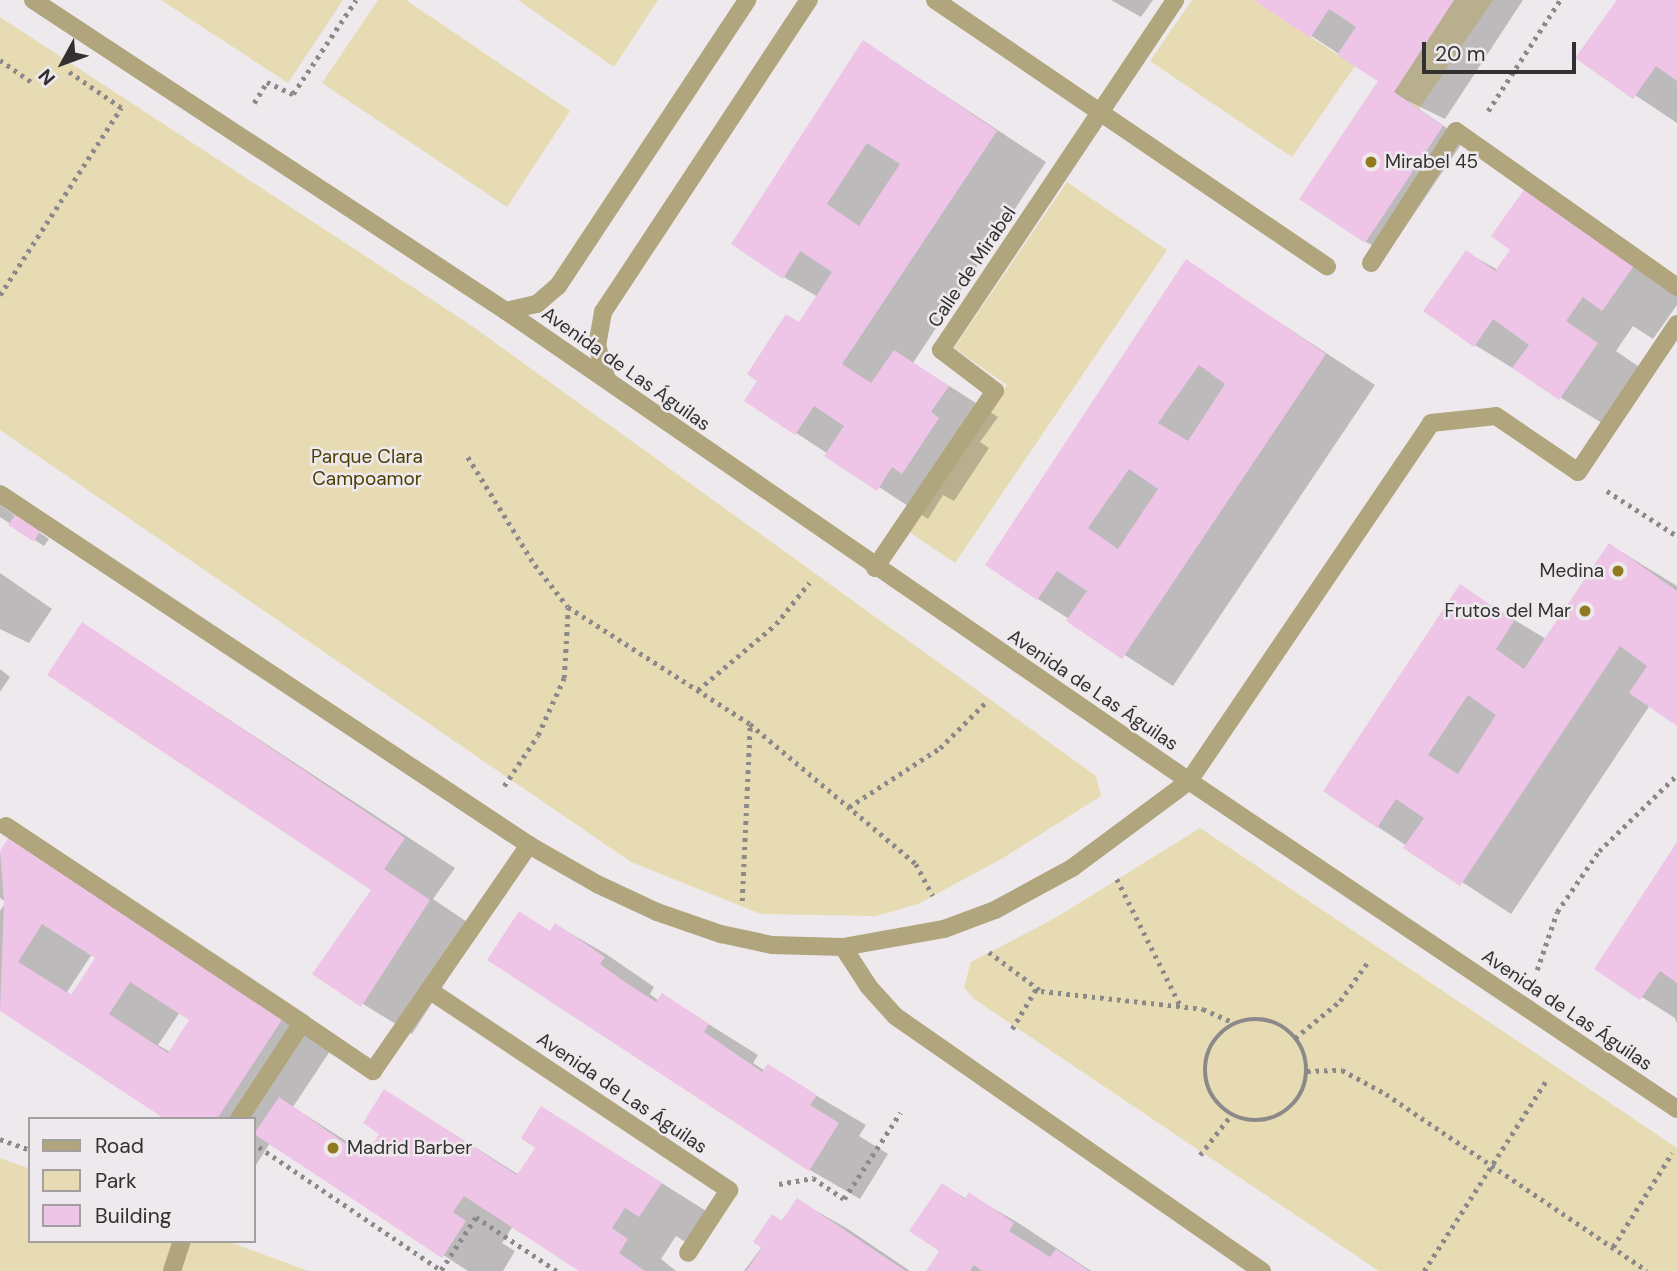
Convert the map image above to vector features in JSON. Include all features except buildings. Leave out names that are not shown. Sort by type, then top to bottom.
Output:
[{"type":"street","name":"Avenida de Las Águilas","points":[[33,0],[506,311],[875,568],[1677,1109]]},
{"type":"street","points":[[506,311],[537,304],[558,286],[747,0]]},
{"type":"street","points":[[607,380],[597,346],[603,312],[809,0]]},
{"type":"street","points":[[935,0],[1327,266]]},
{"type":"street","name":"Calle de Mirabel","points":[[875,568],[995,391],[941,351],[1175,0]]},
{"type":"street","points":[[1371,263],[1456,131],[1677,287]]},
{"type":"street","points":[[0,494],[529,845],[656,912],[721,934],[772,945],[843,947],[944,929],[995,910],[1072,868],[1189,781],[1431,423],[1496,416],[1578,472],[1677,324]]},
{"type":"street","points":[[6,826],[373,1071],[529,845]]},
{"type":"street","points":[[843,947],[895,1016],[1262,1271]]},
{"type":"street","name":"Avenida de Las Águilas","points":[[429,990],[729,1190],[688,1253]]},
{"type":"street","points":[[240,1117],[302,1023]]},
{"type":"street","points":[[172,1271],[181,1243]]},
{"type":"path","points":[[252,106],[267,82],[293,94],[356,0]]},
{"type":"path","points":[[1469,140],[1560,0]]},
{"type":"path","points":[[0,60],[32,82]]},
{"type":"path","points":[[0,295],[121,108],[66,70]]},
{"type":"path","points":[[468,457],[535,565],[568,607],[750,724],[916,864],[937,904]]},
{"type":"path","points":[[1578,472],[1677,536]]},
{"type":"path","points":[[698,690],[748,652],[809,583]]},
{"type":"path","points":[[500,791],[538,735],[564,678],[568,607]]},
{"type":"path","points":[[849,807],[940,748],[986,702]]},
{"type":"path","points":[[742,906],[750,724]]},
{"type":"path","points":[[1537,970],[1557,912],[1599,851],[1677,775]]},
{"type":"path","points":[[1113,872],[1181,1006]]},
{"type":"path","points":[[982,949],[998,955],[1036,989],[1203,1009],[1236,1023],[1268,1020],[1296,1038],[1307,1071],[1304,1088],[1282,1115],[1265,1121],[1231,1115],[1209,1091],[1206,1060],[1212,1044],[1236,1023]]},
{"type":"path","points":[[1296,1038],[1340,1001],[1367,963]]},
{"type":"path","points":[[1012,1029],[1036,989]]},
{"type":"path","points":[[1307,1071],[1342,1070],[1492,1166],[1647,1271]]},
{"type":"path","points":[[1424,1271],[1546,1081]]},
{"type":"path","points":[[779,1184],[813,1178],[844,1199],[900,1113]]},
{"type":"path","points":[[1200,1155],[1231,1115]]},
{"type":"path","points":[[0,1139],[28,1149]]},
{"type":"path","points":[[256,1144],[441,1270],[476,1217],[557,1271]]},
{"type":"path","points":[[1613,1247],[1672,1153]]},
{"type":"green space","points":[[161,0],[343,0],[288,83]]},
{"type":"green space","points":[[378,0],[406,0],[570,111],[507,207],[322,83]]},
{"type":"green space","points":[[518,0],[658,0],[614,67]]},
{"type":"green space","points":[[1192,0],[1254,0],[1355,66],[1292,157],[1150,61]]},
{"type":"green space","points":[[1454,0],[1493,0],[1419,109],[1394,92]]},
{"type":"green space","name":"Parque Clara Campoamor","points":[[0,17],[469,324],[1096,776],[1101,796],[1003,858],[918,904],[876,916],[761,914],[631,862],[0,430]]},
{"type":"green space","points":[[1067,182],[1167,250],[955,563],[908,531],[1007,385],[954,348]]},
{"type":"green space","points":[[1200,828],[1677,1148],[1677,1271],[1379,1271],[974,999],[964,987],[971,962],[1057,917]]},
{"type":"green space","points":[[0,1158],[28,1168],[28,1243],[232,1243],[308,1271],[0,1271]]},
{"type":"place","name":"Mirabel 45","points":[[1371,162]]},
{"type":"place","name":"Medina","points":[[1618,571]]},
{"type":"place","name":"Frutos del Mar","points":[[1585,611]]},
{"type":"place","name":"Madrid Barber","points":[[333,1148]]}]
